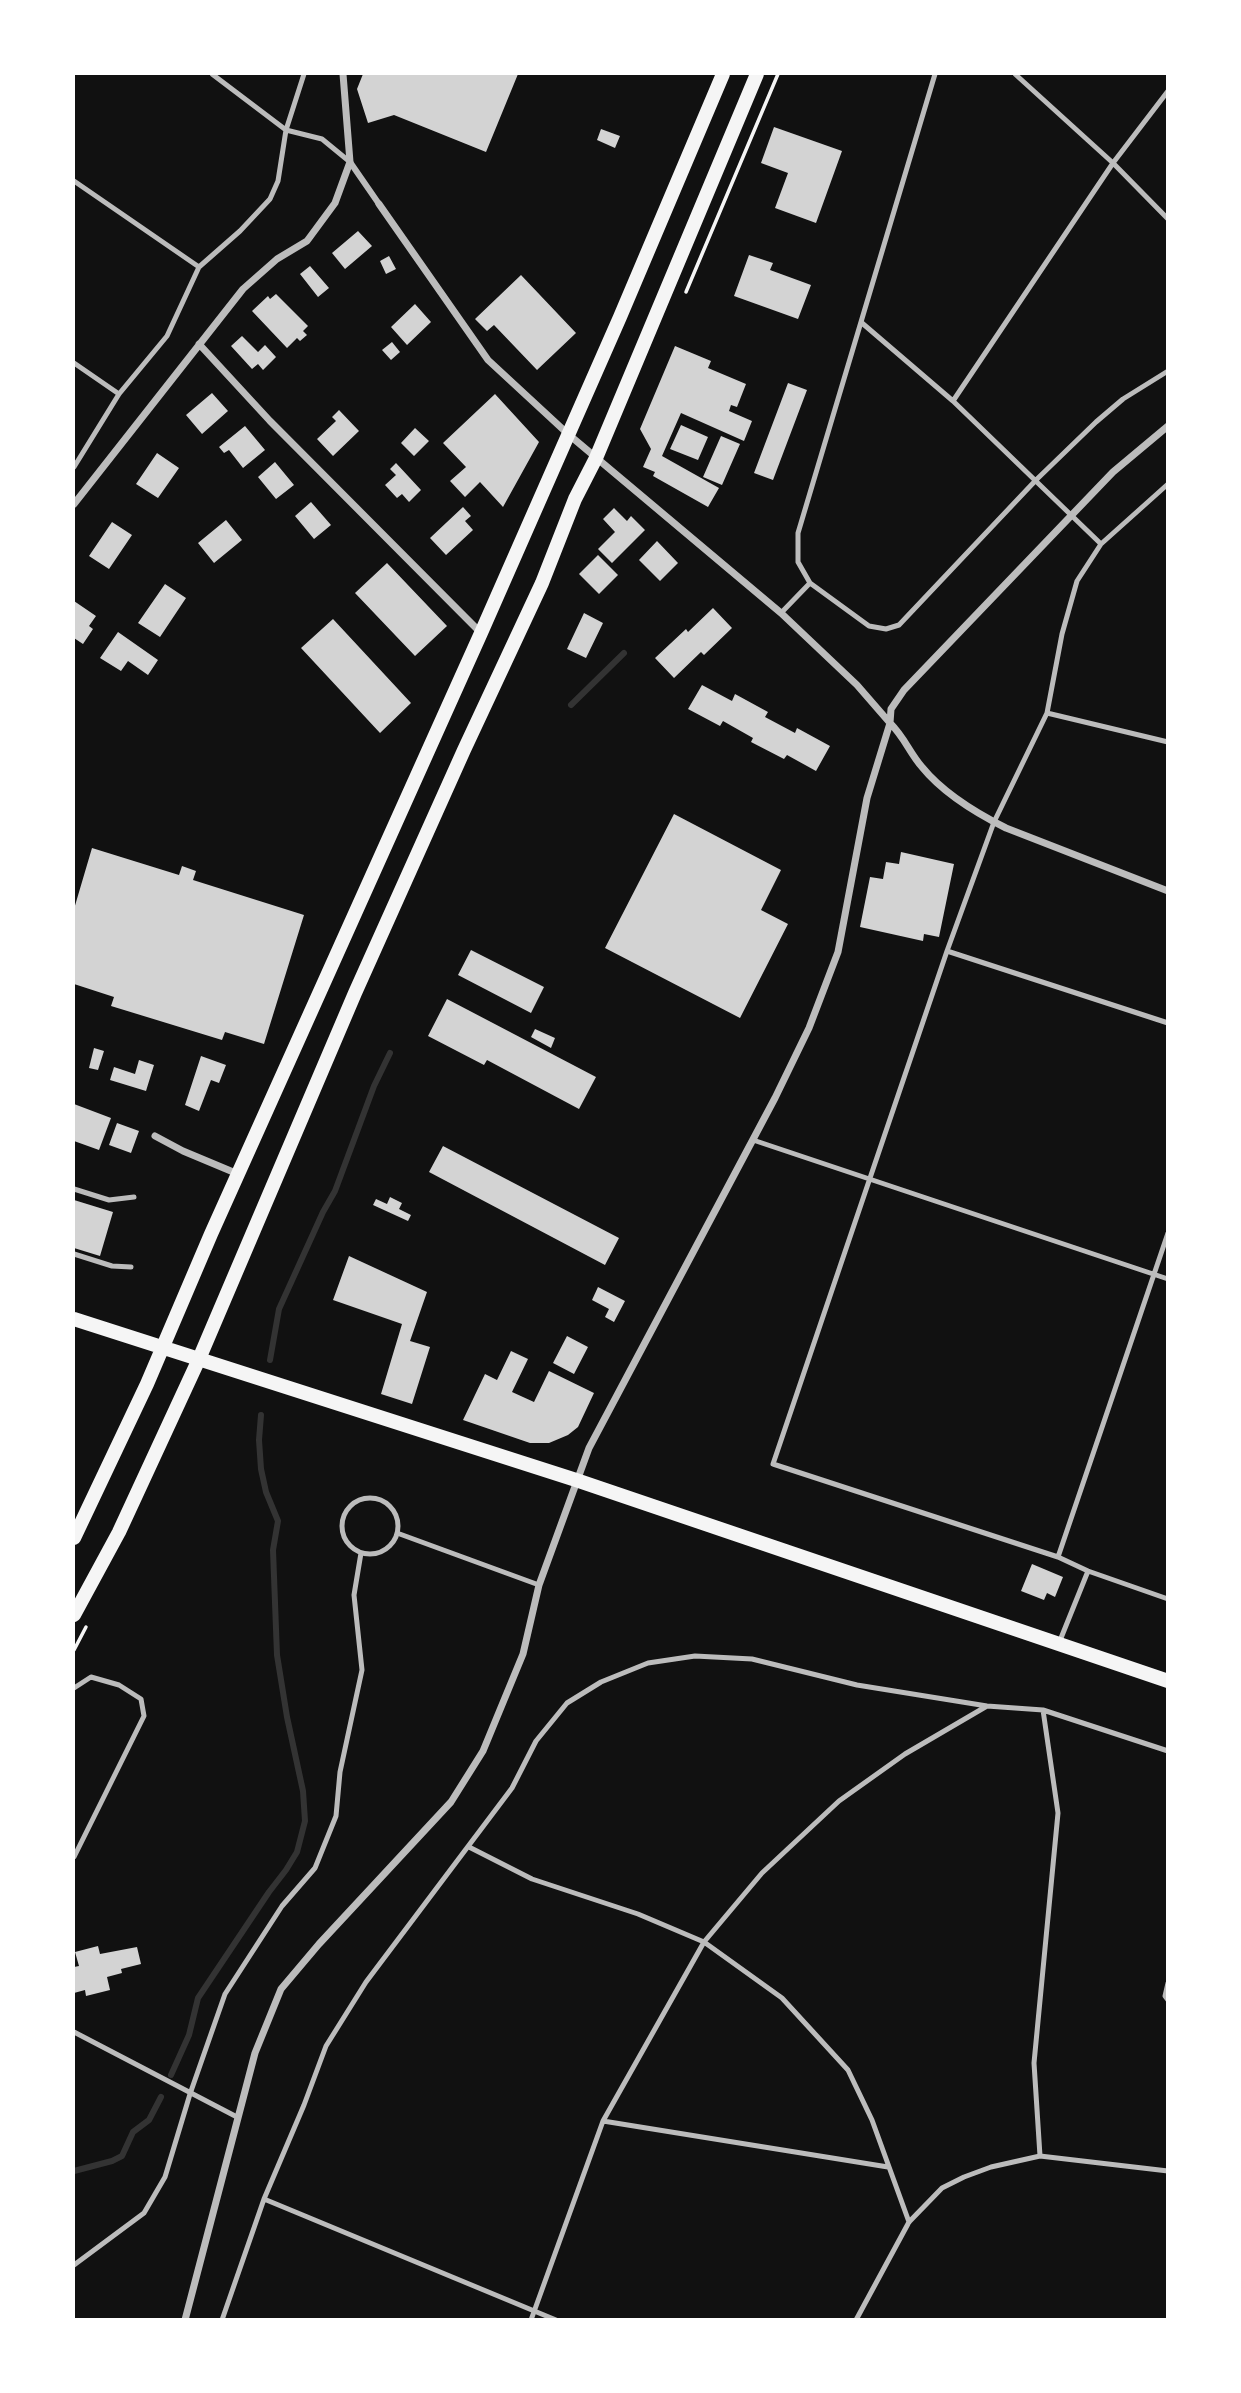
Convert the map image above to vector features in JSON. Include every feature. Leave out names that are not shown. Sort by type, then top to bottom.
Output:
[{"type":"main road","points":[[74,1538],[163,1347],[481,633],[723,74]]},
{"type":"main road","points":[[74,1615],[119,1532],[199,1359],[355,993],[542,583],[575,499],[596,458],[757,74]]},
{"type":"main road","points":[[74,1319],[576,1480],[1167,1681]]},
{"type":"street","points":[[74,504],[243,289],[277,259],[307,240],[335,203],[350,162],[343,74]]},
{"type":"street","points":[[350,162],[488,360],[568,434],[781,613],[857,685],[903,736],[919,764],[931,777],[971,808],[995,822],[1167,891]]},
{"type":"street","points":[[199,344],[270,421],[481,633]]},
{"type":"street","points":[[185,2319],[255,2053],[281,1989],[319,1944],[451,1802],[483,1751],[523,1654],[539,1585],[576,1480],[605,1416],[799,1051],[831,973],[841,938],[867,798],[890,723],[891,709],[898,696],[1070,516],[1133,453],[1167,426]]},
{"type":"street","points":[[155,1136],[238,1174]]},
{"type":"lane","points":[[212,74],[286,130],[322,139],[350,162]]},
{"type":"lane","points":[[74,467],[119,394],[167,336],[199,267],[240,231],[270,199],[278,181],[286,130],[304,74]]},
{"type":"lane","points":[[935,74],[798,533],[798,562],[810,583],[869,626],[886,629],[898,625],[1037,480],[1123,399],[1167,371]]},
{"type":"lane","points":[[1015,74],[1113,163],[1167,219]]},
{"type":"lane","points":[[953,401],[1113,163],[1167,91]]},
{"type":"lane","points":[[74,181],[199,267]]},
{"type":"lane","points":[[862,323],[953,401],[1101,544]]},
{"type":"lane","points":[[74,363],[119,394]]},
{"type":"lane","points":[[1167,484],[1101,544],[1077,581],[1062,634],[1047,713],[995,822],[947,951],[773,1464],[1058,1557],[1088,1571],[1167,1599]]},
{"type":"lane","points":[[781,613],[810,583]]},
{"type":"lane","points":[[1047,713],[1167,742]]},
{"type":"lane","points":[[947,951],[1167,1023]]},
{"type":"lane","points":[[753,1140],[1167,1279]]},
{"type":"lane","points":[[74,1189],[109,1200],[134,1197]]},
{"type":"lane","points":[[1058,1557],[1167,1233]]},
{"type":"lane","points":[[74,1254],[112,1266],[131,1267]]},
{"type":"lane","points":[[379,1499],[390,1506],[395,1514],[397,1533],[391,1545],[383,1551],[361,1553],[346,1542],[342,1533],[342,1520],[354,1502],[379,1499]]},
{"type":"lane","points":[[397,1533],[539,1585]]},
{"type":"lane","points":[[74,2264],[144,2213],[165,2177],[190,2094],[225,1994],[282,1906],[315,1868],[336,1816],[340,1772],[362,1670],[354,1595],[361,1553]]},
{"type":"lane","points":[[1059,1644],[1088,1571]]},
{"type":"lane","points":[[222,2319],[264,2199],[326,2046],[366,1982],[512,1788],[536,1741],[567,1703],[601,1682],[648,1663],[695,1656],[752,1659],[857,1685],[987,1706],[1043,1710],[1167,1751]]},
{"type":"lane","points":[[74,1688],[91,1677],[118,1685],[141,1699],[144,1716],[74,1857]]},
{"type":"lane","points":[[531,2319],[603,2121],[704,1942],[762,1873],[839,1801],[905,1754],[987,1706]]},
{"type":"lane","points":[[1040,2156],[1034,2063],[1058,1813],[1043,1710]]},
{"type":"lane","points":[[469,1847],[532,1879],[638,1914],[704,1942],[782,1998],[848,2070],[872,2120],[909,2222]]},
{"type":"lane","points":[[1167,1983],[1167,2000]]},
{"type":"lane","points":[[74,2032],[237,2117]]},
{"type":"lane","points":[[603,2121],[888,2167]]},
{"type":"lane","points":[[856,2319],[909,2222],[942,2188],[991,2167],[1040,2156],[1167,2171],[1167,2163]]},
{"type":"lane","points":[[264,2199],[556,2319]]},
{"type":"building","points":[[363,74],[518,74],[486,152],[394,115],[368,123],[357,89]]},
{"type":"building","points":[[774,127],[842,151],[816,223],[775,208],[788,173],[761,163]]},
{"type":"building","points":[[601,129],[620,136],[615,148],[597,140]]},
{"type":"building","points":[[358,231],[372,246],[345,269],[332,253]]},
{"type":"building","points":[[749,255],[773,263],[770,270],[811,285],[798,319],[734,296]]},
{"type":"building","points":[[389,256],[396,269],[386,274],[380,261]]},
{"type":"building","points":[[310,266],[329,288],[318,297],[300,274]]},
{"type":"building","points":[[521,275],[576,333],[537,370],[494,325],[487,331],[475,319]]},
{"type":"building","points":[[276,294],[308,326],[303,331],[307,335],[300,341],[297,338],[287,348],[252,311],[268,296],[270,299]]},
{"type":"building","points":[[415,304],[431,322],[407,345],[391,327]]},
{"type":"building","points":[[242,336],[258,352],[265,345],[276,357],[263,370],[258,364],[252,369],[231,346]]},
{"type":"building","points":[[392,342],[400,352],[391,360],[382,350]]},
{"type":"building","points":[[675,346],[711,361],[708,368],[746,384],[737,407],[731,405],[729,411],[752,421],[744,441],[681,413],[662,456],[719,488],[708,507],[653,476],[655,472],[643,467],[651,449],[640,429]]},
{"type":"building","points":[[788,383],[807,390],[773,480],[754,473]]},
{"type":"building","points":[[212,393],[228,411],[202,434],[186,415]]},
{"type":"building","points":[[495,394],[539,442],[503,507],[480,482],[465,497],[450,481],[466,467],[443,443]]},
{"type":"building","points":[[339,410],[359,431],[333,456],[317,439],[336,421],[332,417]]},
{"type":"building","points":[[681,425],[708,437],[698,460],[670,449]]},
{"type":"building","points":[[245,426],[265,450],[243,468],[229,450],[224,453],[219,447]]},
{"type":"building","points":[[415,428],[429,441],[414,456],[401,443]]},
{"type":"building","points":[[721,436],[740,444],[722,485],[703,477]]},
{"type":"building","points":[[157,453],[179,468],[158,498],[136,484]]},
{"type":"building","points":[[275,462],[294,485],[276,499],[258,477]]},
{"type":"building","points":[[396,463],[421,490],[409,502],[402,494],[397,498],[385,485],[396,475],[390,469]]},
{"type":"building","points":[[311,502],[331,525],[314,539],[295,516]]},
{"type":"building","points":[[463,507],[471,516],[465,521],[473,530],[446,555],[430,538]]},
{"type":"building","points":[[614,508],[627,521],[631,516],[645,530],[612,563],[598,549],[615,532],[603,519]]},
{"type":"building","points":[[226,520],[242,540],[214,563],[198,543]]},
{"type":"building","points":[[112,522],[132,535],[109,569],[89,556]]},
{"type":"building","points":[[657,541],[678,563],[660,581],[639,560]]},
{"type":"building","points":[[598,555],[618,575],[599,594],[579,574]]},
{"type":"building","points":[[387,563],[447,626],[415,656],[355,593]]},
{"type":"building","points":[[165,584],[186,598],[160,637],[138,623]]},
{"type":"building","points":[[74,601],[96,616],[89,626],[93,629],[83,644],[74,638]]},
{"type":"building","points":[[713,608],[732,628],[704,655],[701,652],[674,678],[655,658]]},
{"type":"building","points":[[584,613],[603,623],[586,658],[567,649]]},
{"type":"building","points":[[333,619],[411,703],[380,733],[301,648]]},
{"type":"building","points":[[118,632],[158,660],[148,675],[128,661],[121,671],[100,658]]},
{"type":"building","points":[[702,685],[732,701],[735,694],[768,712],[765,717],[795,733],[797,728],[830,746],[816,771],[787,755],[784,759],[751,742],[753,738],[723,721],[720,726],[688,709]]},
{"type":"building","points":[[674,814],[781,870],[761,910],[788,924],[740,1018],[605,948]]},
{"type":"building","points":[[92,848],[179,875],[182,866],[196,871],[193,880],[304,915],[264,1044],[225,1032],[222,1040],[111,1006],[114,997],[74,984],[74,909]]},
{"type":"building","points":[[901,852],[954,864],[939,937],[924,934],[923,941],[860,927],[870,877],[883,879],[886,862],[899,864]]},
{"type":"building","points":[[471,950],[544,987],[531,1013],[458,975]]},
{"type":"building","points":[[447,999],[596,1077],[579,1109],[487,1060],[484,1065],[428,1036]]},
{"type":"building","points":[[535,1029],[555,1038],[551,1048],[531,1037]]},
{"type":"building","points":[[94,1048],[104,1051],[98,1070],[89,1068]]},
{"type":"building","points":[[201,1056],[226,1065],[219,1083],[211,1080],[199,1111],[185,1105]]},
{"type":"building","points":[[139,1060],[154,1065],[146,1091],[110,1080],[114,1067],[135,1074]]},
{"type":"building","points":[[74,1104],[111,1118],[99,1150],[74,1141]]},
{"type":"building","points":[[117,1123],[139,1131],[131,1153],[109,1145]]},
{"type":"building","points":[[443,1146],[619,1238],[605,1265],[429,1172]]},
{"type":"building","points":[[390,1197],[402,1203],[399,1209],[411,1215],[408,1221],[373,1205],[376,1199],[387,1204]]},
{"type":"building","points":[[74,1200],[113,1212],[100,1256],[74,1248]]},
{"type":"building","points":[[349,1256],[427,1292],[410,1341],[430,1347],[412,1404],[381,1394],[402,1324],[333,1300]]},
{"type":"building","points":[[598,1287],[625,1301],[614,1322],[605,1317],[609,1309],[592,1300]]},
{"type":"building","points":[[567,1336],[588,1347],[574,1374],[553,1363]]},
{"type":"building","points":[[511,1351],[528,1359],[512,1392],[534,1402],[549,1371],[594,1393],[578,1427],[568,1435],[549,1443],[530,1443],[463,1420],[485,1374],[497,1380]]},
{"type":"building","points":[[1032,1564],[1063,1577],[1055,1597],[1047,1593],[1044,1600],[1021,1591]]},
{"type":"building","points":[[98,1946],[100,1954],[137,1947],[141,1964],[121,1969],[122,1973],[107,1977],[110,1990],[86,1996],[85,1990],[74,1993],[74,1967],[79,1966],[75,1952]]},
{"type":"waterway","points":[[571,705],[624,653]]},
{"type":"waterway","points":[[270,1360],[279,1309],[335,1191],[374,1086],[390,1053]]},
{"type":"waterway","points":[[171,2075],[189,2035],[198,1998],[297,1852],[305,1821],[303,1791],[277,1655],[273,1550],[278,1521],[266,1492],[261,1469],[261,1415]]},
{"type":"waterway","points":[[74,2171],[122,2156],[133,2132],[149,2120],[161,2097]]}]
